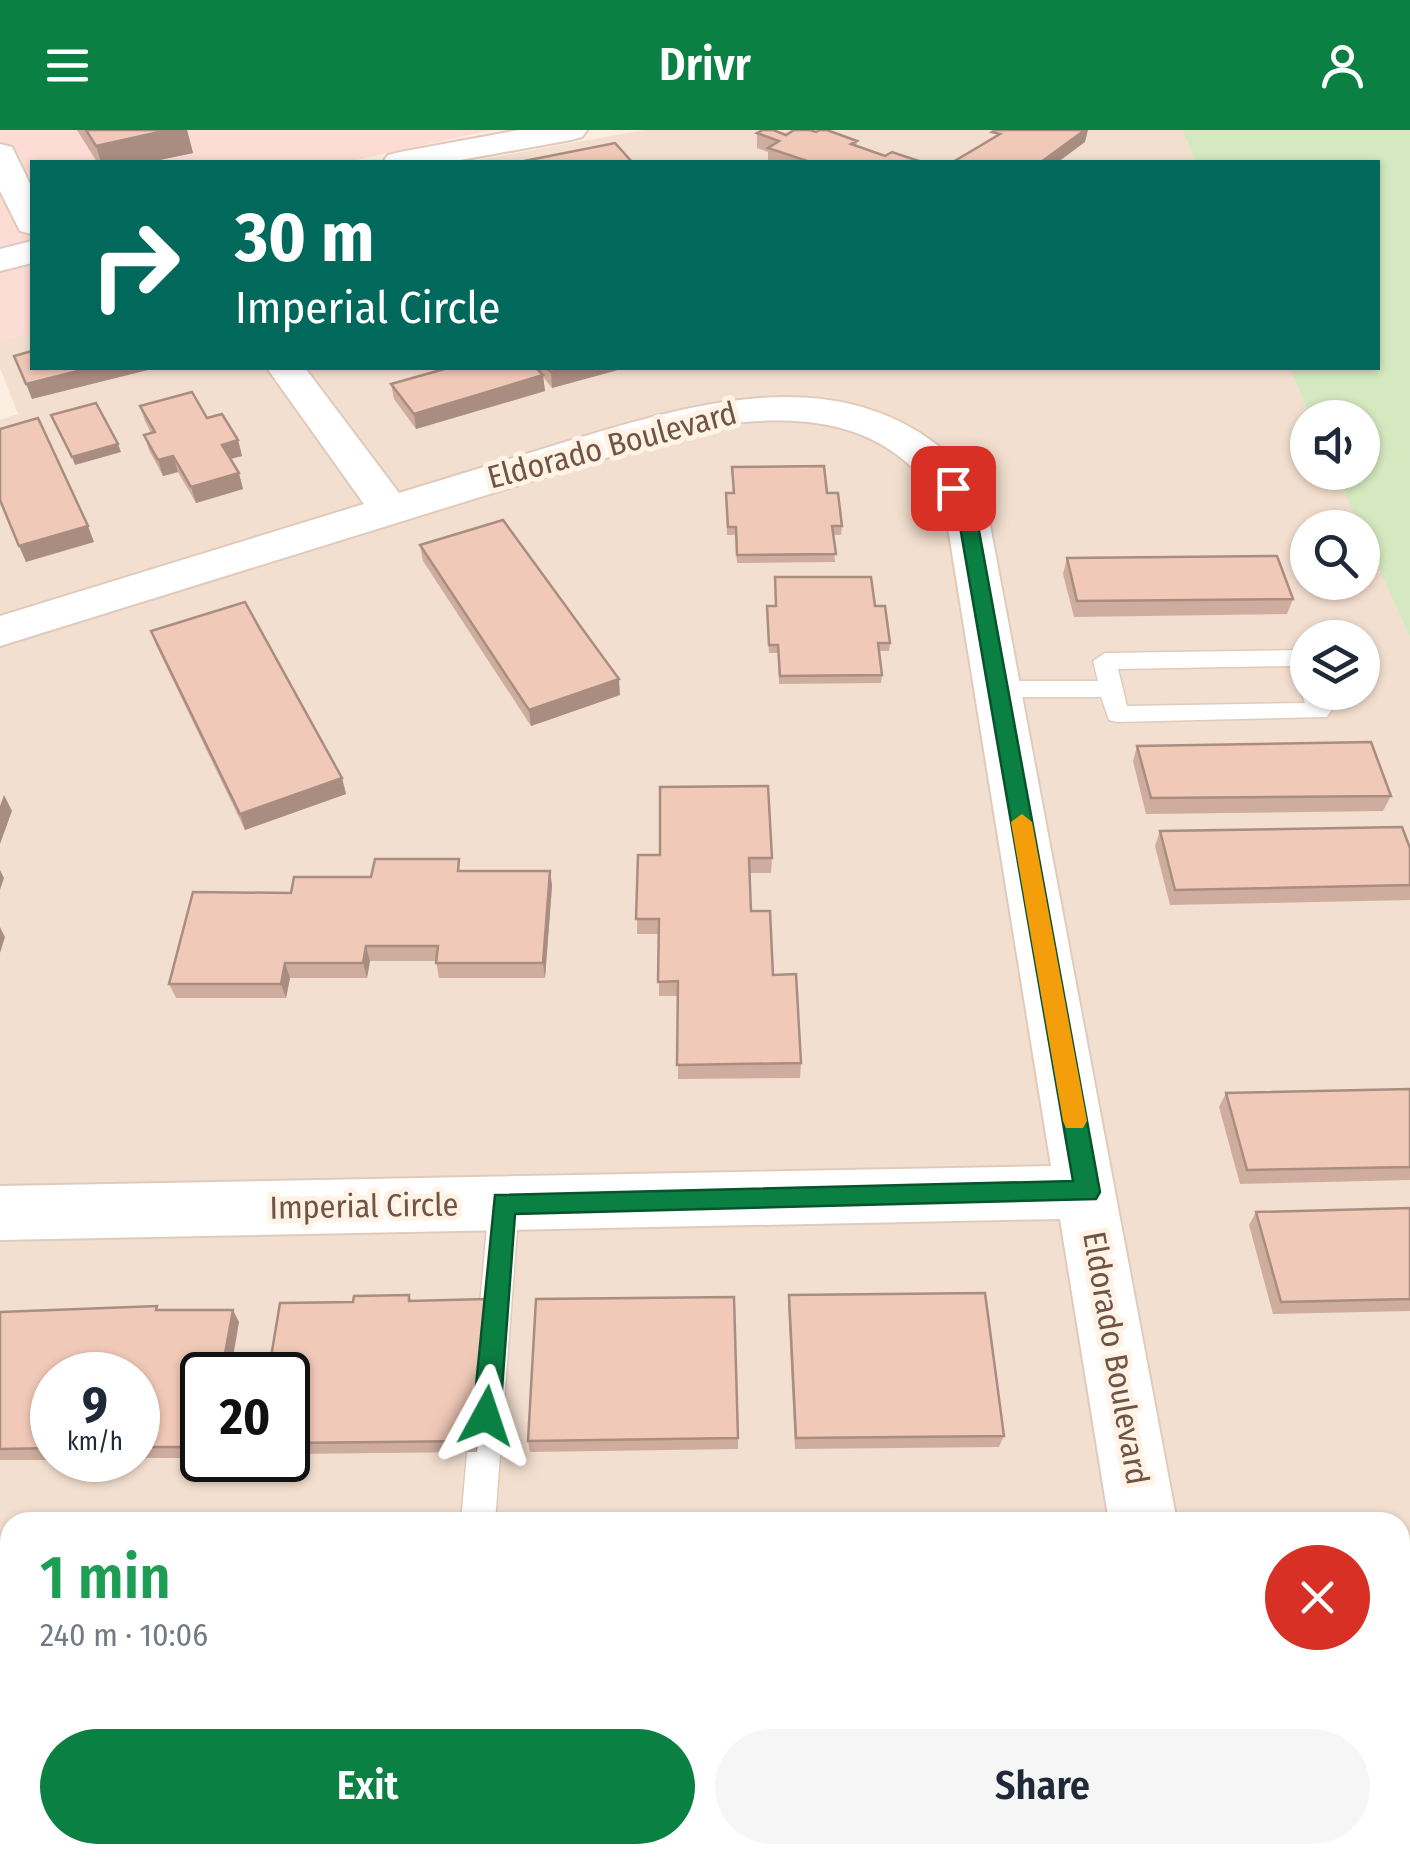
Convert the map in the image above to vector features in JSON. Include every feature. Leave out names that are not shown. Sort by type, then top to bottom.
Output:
[{"type":"street","points":[[411,160],[571,130]]},
{"type":"street","points":[[0,154],[30,220]]},
{"type":"street","points":[[0,260],[30,252]]},
{"type":"street","points":[[0,632],[389,508],[287,370]]},
{"type":"street","name":"Eldorado Boulevard","points":[[389,508],[680,420],[735,408],[781,406],[844,413],[890,431],[939,466],[966,509],[1141,1512]]},
{"type":"street","name":"Imperial Circle","points":[[0,1214],[1088,1192]]},
{"type":"lane","points":[[1290,658],[1104,661],[1117,714],[1319,710]]},
{"type":"lane","points":[[997,689],[1111,689]]},
{"type":"lane","points":[[479,1512],[504,1203]]},
{"type":"shaded area","points":[[0,130],[491,130],[356,160],[30,160],[30,333],[0,341]]},
{"type":"shaded area","points":[[644,130],[1182,130],[1195,160],[478,160]]},
{"type":"shaded area","points":[[30,333],[30,370],[1290,370],[1303,400],[1290,400],[1290,490],[1344,490],[1353,510],[1290,510],[1290,600],[1380,600],[1380,569],[1410,637],[1410,1512],[0,1512],[0,420],[18,414],[0,368],[0,341]]},
{"type":"green space","points":[[1182,130],[1410,130],[1410,637],[1380,571],[1380,510],[1353,510],[1344,490],[1380,490],[1380,400],[1303,400],[1290,370],[1380,370],[1380,160],[1195,160]]},
{"type":"building","points":[[86,130],[168,130],[96,146]]},
{"type":"building","points":[[773,130],[786,135],[794,130],[827,130],[885,156],[892,152],[916,160],[804,160],[768,148],[779,141],[757,133]]},
{"type":"building","points":[[1085,130],[1044,160],[956,160],[1000,134],[992,132]]},
{"type":"building","points":[[615,143],[630,160],[529,160]]},
{"type":"building","points":[[30,352],[30,370],[82,370],[26,384],[14,356]]},
{"type":"building","points":[[441,370],[538,370],[543,375],[414,414],[391,384]]},
{"type":"building","points":[[192,392],[207,418],[222,414],[238,440],[222,445],[239,473],[191,487],[173,456],[158,460],[144,435],[155,432],[140,406]]},
{"type":"building","points":[[96,403],[118,444],[72,457],[51,415]]},
{"type":"building","points":[[38,418],[88,526],[19,546],[0,500],[0,429]]},
{"type":"building","points":[[824,466],[827,493],[838,493],[842,526],[832,526],[836,554],[737,555],[736,527],[728,527],[726,493],[734,493],[732,467]]},
{"type":"building","points":[[503,520],[619,679],[529,710],[420,545]]},
{"type":"building","points":[[1277,556],[1290,599],[1077,601],[1067,558]]},
{"type":"building","points":[[775,577],[871,577],[875,606],[885,606],[890,643],[878,643],[882,675],[780,676],[778,645],[769,645],[767,606],[776,606]]},
{"type":"building","points":[[245,602],[342,778],[240,814],[151,631]]},
{"type":"building","points":[[1371,742],[1391,796],[1151,798],[1137,746]]},
{"type":"building","points":[[768,786],[772,858],[749,858],[751,911],[770,911],[773,975],[796,974],[801,1063],[677,1065],[678,981],[658,982],[659,919],[636,919],[638,855],[660,855],[660,787]]},
{"type":"building","points":[[1402,827],[1410,848],[1410,885],[1175,890],[1160,831]]},
{"type":"building","points":[[375,859],[459,859],[458,871],[550,871],[543,963],[436,963],[438,946],[366,946],[363,963],[285,963],[281,984],[169,984],[193,892],[291,893],[294,877],[371,877]]},
{"type":"building","points":[[1410,1089],[1410,1167],[1247,1170],[1226,1093]]},
{"type":"building","points":[[1410,1208],[1410,1299],[1281,1302],[1256,1212]]},
{"type":"building","points":[[985,1293],[1004,1436],[796,1438],[789,1295]]},
{"type":"building","points":[[409,1295],[409,1301],[485,1299],[474,1441],[310,1443],[310,1352],[272,1352],[280,1303],[353,1302],[354,1296]]},
{"type":"building","points":[[734,1297],[738,1438],[528,1441],[536,1299]]},
{"type":"building","points":[[157,1306],[156,1310],[233,1310],[225,1352],[180,1352],[180,1447],[160,1447],[160,1352],[30,1352],[30,1448],[0,1449],[0,1312]]},
{"type":"slow traffic","points":[[1022,822],[1075,1121]]},
{"type":"route","points":[[486,1416],[504,1203],[1088,1192],[966,509],[953,488]]}]
